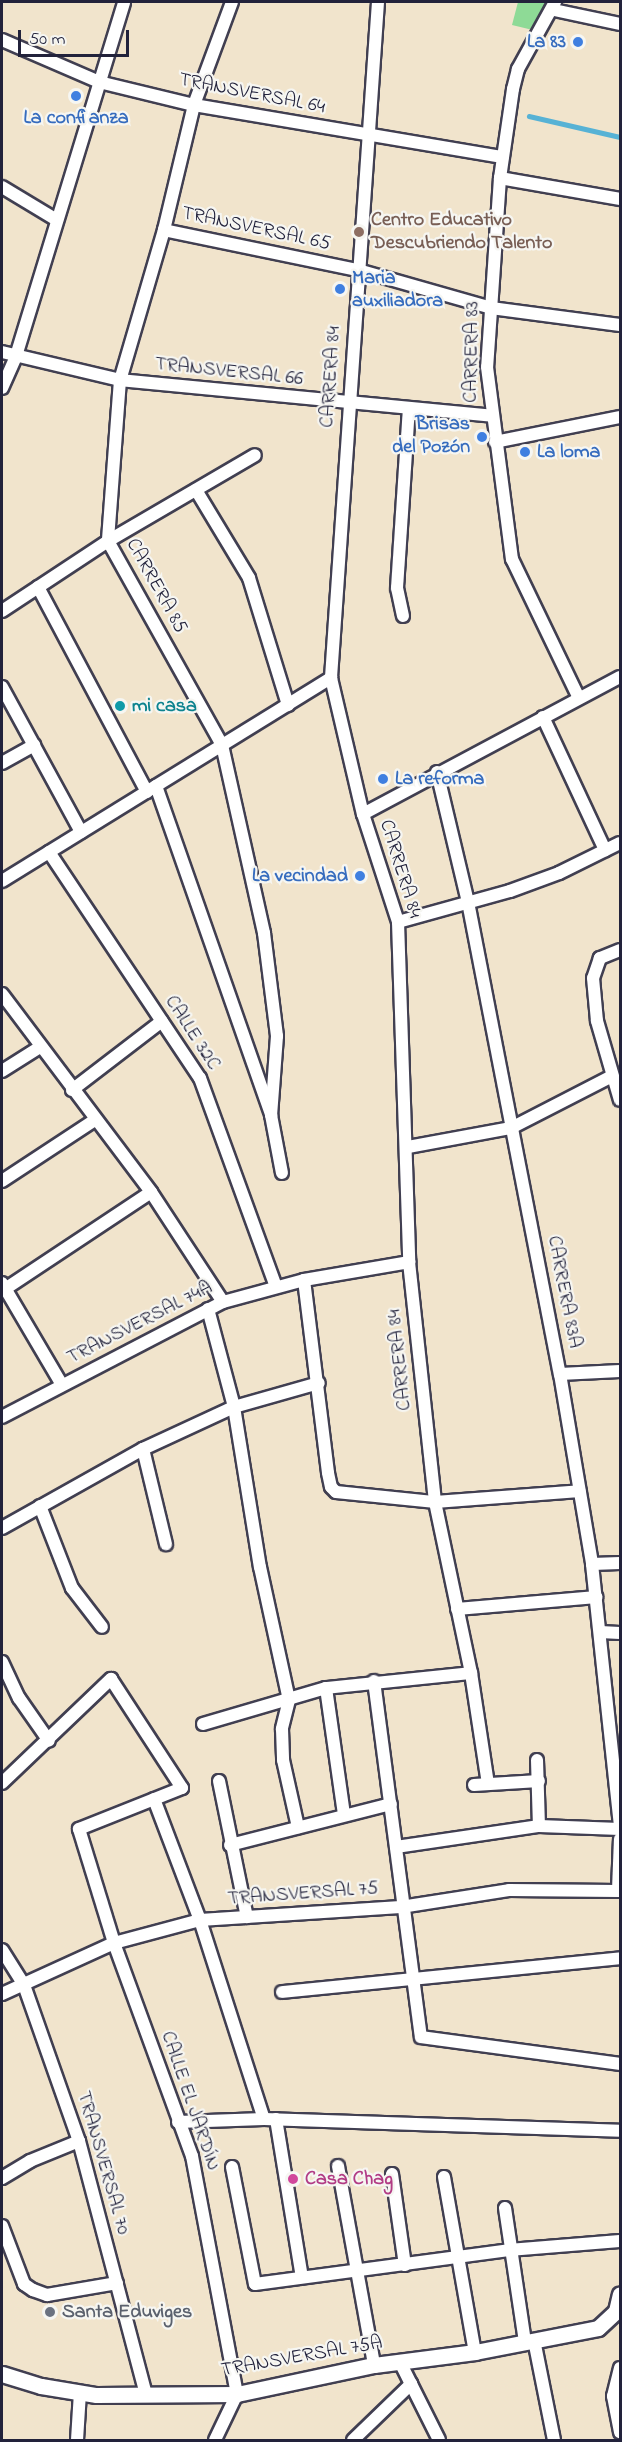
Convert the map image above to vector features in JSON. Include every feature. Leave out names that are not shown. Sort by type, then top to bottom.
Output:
[{"type":"street","name":"CARRERA 85","points":[[232,2],[194,105],[164,230],[120,380],[108,541],[222,745],[264,933],[277,1036],[271,1115]]},
{"type":"street","name":"CARRERA 84","points":[[378,2],[371,136],[358,270],[331,678],[363,814],[398,922],[408,1147],[410,1262],[435,1502],[471,1672],[488,1784]]},
{"type":"street","points":[[2,388],[16,356],[99,82],[120,3]]},
{"type":"street","points":[[554,6],[621,24]]},
{"type":"street","name":"CARRERA 83","points":[[554,6],[518,69],[502,157],[487,367],[491,416],[512,559],[579,698]]},
{"type":"street","name":"TRANSVERSAL 64","points":[[2,40],[99,82],[194,105],[502,157]]},
{"type":"street","points":[[500,178],[621,199]]},
{"type":"street","points":[[2,187],[57,220]]},
{"type":"street","name":"TRANSVERSAL 65","points":[[164,230],[358,270],[491,308],[621,325]]},
{"type":"street","name":"TRANSVERSAL 66","points":[[2,352],[120,380],[349,405],[491,416]]},
{"type":"street","points":[[403,616],[397,588],[409,409]]},
{"type":"street","points":[[495,442],[621,417]]},
{"type":"street","points":[[2,610],[108,541],[255,455]]},
{"type":"street","points":[[196,489],[249,578],[288,705]]},
{"type":"street","points":[[38,587],[152,789],[271,1115],[282,1173]]},
{"type":"street","points":[[2,881],[331,678]]},
{"type":"street","points":[[363,814],[437,772],[621,678]]},
{"type":"street","points":[[2,687],[81,832]]},
{"type":"street","points":[[543,717],[605,850]]},
{"type":"street","points":[[2,764],[34,745]]},
{"type":"street","name":"CARRERA 83A","points":[[437,772],[468,902],[560,1374],[592,1564],[621,1825]]},
{"type":"street","points":[[398,922],[559,873],[621,843]]},
{"type":"street","name":"CALLE 32C","points":[[49,852],[200,1078],[276,1287]]},
{"type":"street","points":[[621,950],[600,958],[595,966],[597,1021],[621,1100]]},
{"type":"street","points":[[2,994],[151,1192],[223,1302]]},
{"type":"street","points":[[72,1090],[162,1021]]},
{"type":"street","points":[[2,1071],[40,1047]]},
{"type":"street","points":[[408,1147],[511,1128],[612,1076]]},
{"type":"street","points":[[2,1181],[95,1120]]},
{"type":"street","points":[[62,1385],[3,1286],[151,1192]]},
{"type":"street","name":"TRANSVERSAL 74A","points":[[2,1417],[223,1302],[304,1280],[410,1262]]},
{"type":"street","points":[[304,1280],[331,1486],[336,1492],[435,1502],[580,1491]]},
{"type":"street","points":[[208,1309],[234,1407],[260,1567],[289,1700],[282,1729],[283,1760],[298,1827]]},
{"type":"street","points":[[560,1374],[621,1371]]},
{"type":"street","points":[[2,1528],[143,1449],[234,1407],[319,1383]]},
{"type":"street","points":[[143,1449],[166,1544]]},
{"type":"street","points":[[40,1506],[72,1588],[102,1627]]},
{"type":"street","points":[[592,1564],[621,1563]]},
{"type":"street","points":[[457,1609],[596,1597]]},
{"type":"street","points":[[600,1632],[621,1633]]},
{"type":"street","points":[[2,1662],[19,1698],[48,1741]]},
{"type":"street","points":[[203,1724],[326,1688],[471,1672]]},
{"type":"street","points":[[2,1783],[48,1741],[107,1680],[114,1680],[182,1788],[154,1799],[200,1920],[270,2119],[302,2277]]},
{"type":"street","points":[[374,1681],[391,1804],[401,1907],[416,1980],[424,2040],[621,2064]]},
{"type":"street","points":[[326,1688],[344,1815]]},
{"type":"street","points":[[537,1760],[539,1826]]},
{"type":"street","points":[[219,1781],[230,1845],[247,1917]]},
{"type":"street","points":[[474,1785],[539,1781]]},
{"type":"street","name":"CALLE EL JARDÍN","points":[[154,1799],[79,1828],[114,1943],[192,2156],[237,2394]]},
{"type":"street","points":[[230,1845],[391,1804]]},
{"type":"street","points":[[396,1846],[539,1826],[621,1829]]},
{"type":"street","points":[[619,1890],[621,1839]]},
{"type":"street","name":"TRANSVERSAL 75","points":[[2,1994],[114,1943],[200,1920],[401,1907],[509,1890],[619,1890]]},
{"type":"street","name":"TRANSVERSAL 70","points":[[2,1950],[24,1985],[79,2141],[146,2395]]},
{"type":"street","points":[[282,1992],[621,1958]]},
{"type":"street","points":[[178,2122],[270,2119],[621,2131]]},
{"type":"street","points":[[2,2178],[30,2161],[79,2141]]},
{"type":"street","points":[[338,2166],[374,2366]]},
{"type":"street","points":[[232,2168],[255,2284],[509,2250],[621,2241]]},
{"type":"street","points":[[392,2174],[405,2265]]},
{"type":"street","points":[[444,2177],[475,2352]]},
{"type":"street","points":[[505,2208],[509,2250],[554,2440]]},
{"type":"street","points":[[2,2226],[24,2284],[33,2290],[46,2295],[117,2283]]},
{"type":"street","points":[[615,2317],[621,2294]]},
{"type":"street","name":"TRANSVERSAL 75A","points":[[2,2374],[41,2386],[80,2392],[146,2395],[237,2394],[374,2366],[475,2352],[598,2328],[615,2317]]},
{"type":"street","points":[[400,2362],[439,2440]]},
{"type":"street","points":[[621,2368],[613,2396],[621,2432]]},
{"type":"street","points":[[353,2440],[411,2384]]},
{"type":"street","points":[[77,2440],[80,2392]]},
{"type":"street","points":[[215,2440],[237,2394]]},
{"type":"green space","points":[[518,2],[548,2],[541,32],[512,25]]},
{"type":"waterway","points":[[529,116],[620,137]]},
{"type":"place","name":"La 83","points":[[578,42]]},
{"type":"place","name":"La confianza","points":[[76,96]]},
{"type":"place","name":"Centro Educativo Descubriendo Talento","points":[[359,232]]},
{"type":"place","name":"Maria auxiliadora","points":[[340,289]]},
{"type":"place","name":"Brisas del Pozón","points":[[482,437]]},
{"type":"place","name":"La loma","points":[[525,452]]},
{"type":"place","name":"mi casa","points":[[120,706]]},
{"type":"place","name":"La reforma","points":[[383,779]]},
{"type":"place","name":"La vecindad","points":[[360,876]]},
{"type":"place","name":"Casa Chag","points":[[293,2179]]},
{"type":"place","name":"Santa Eduviges","points":[[50,2312]]}]
